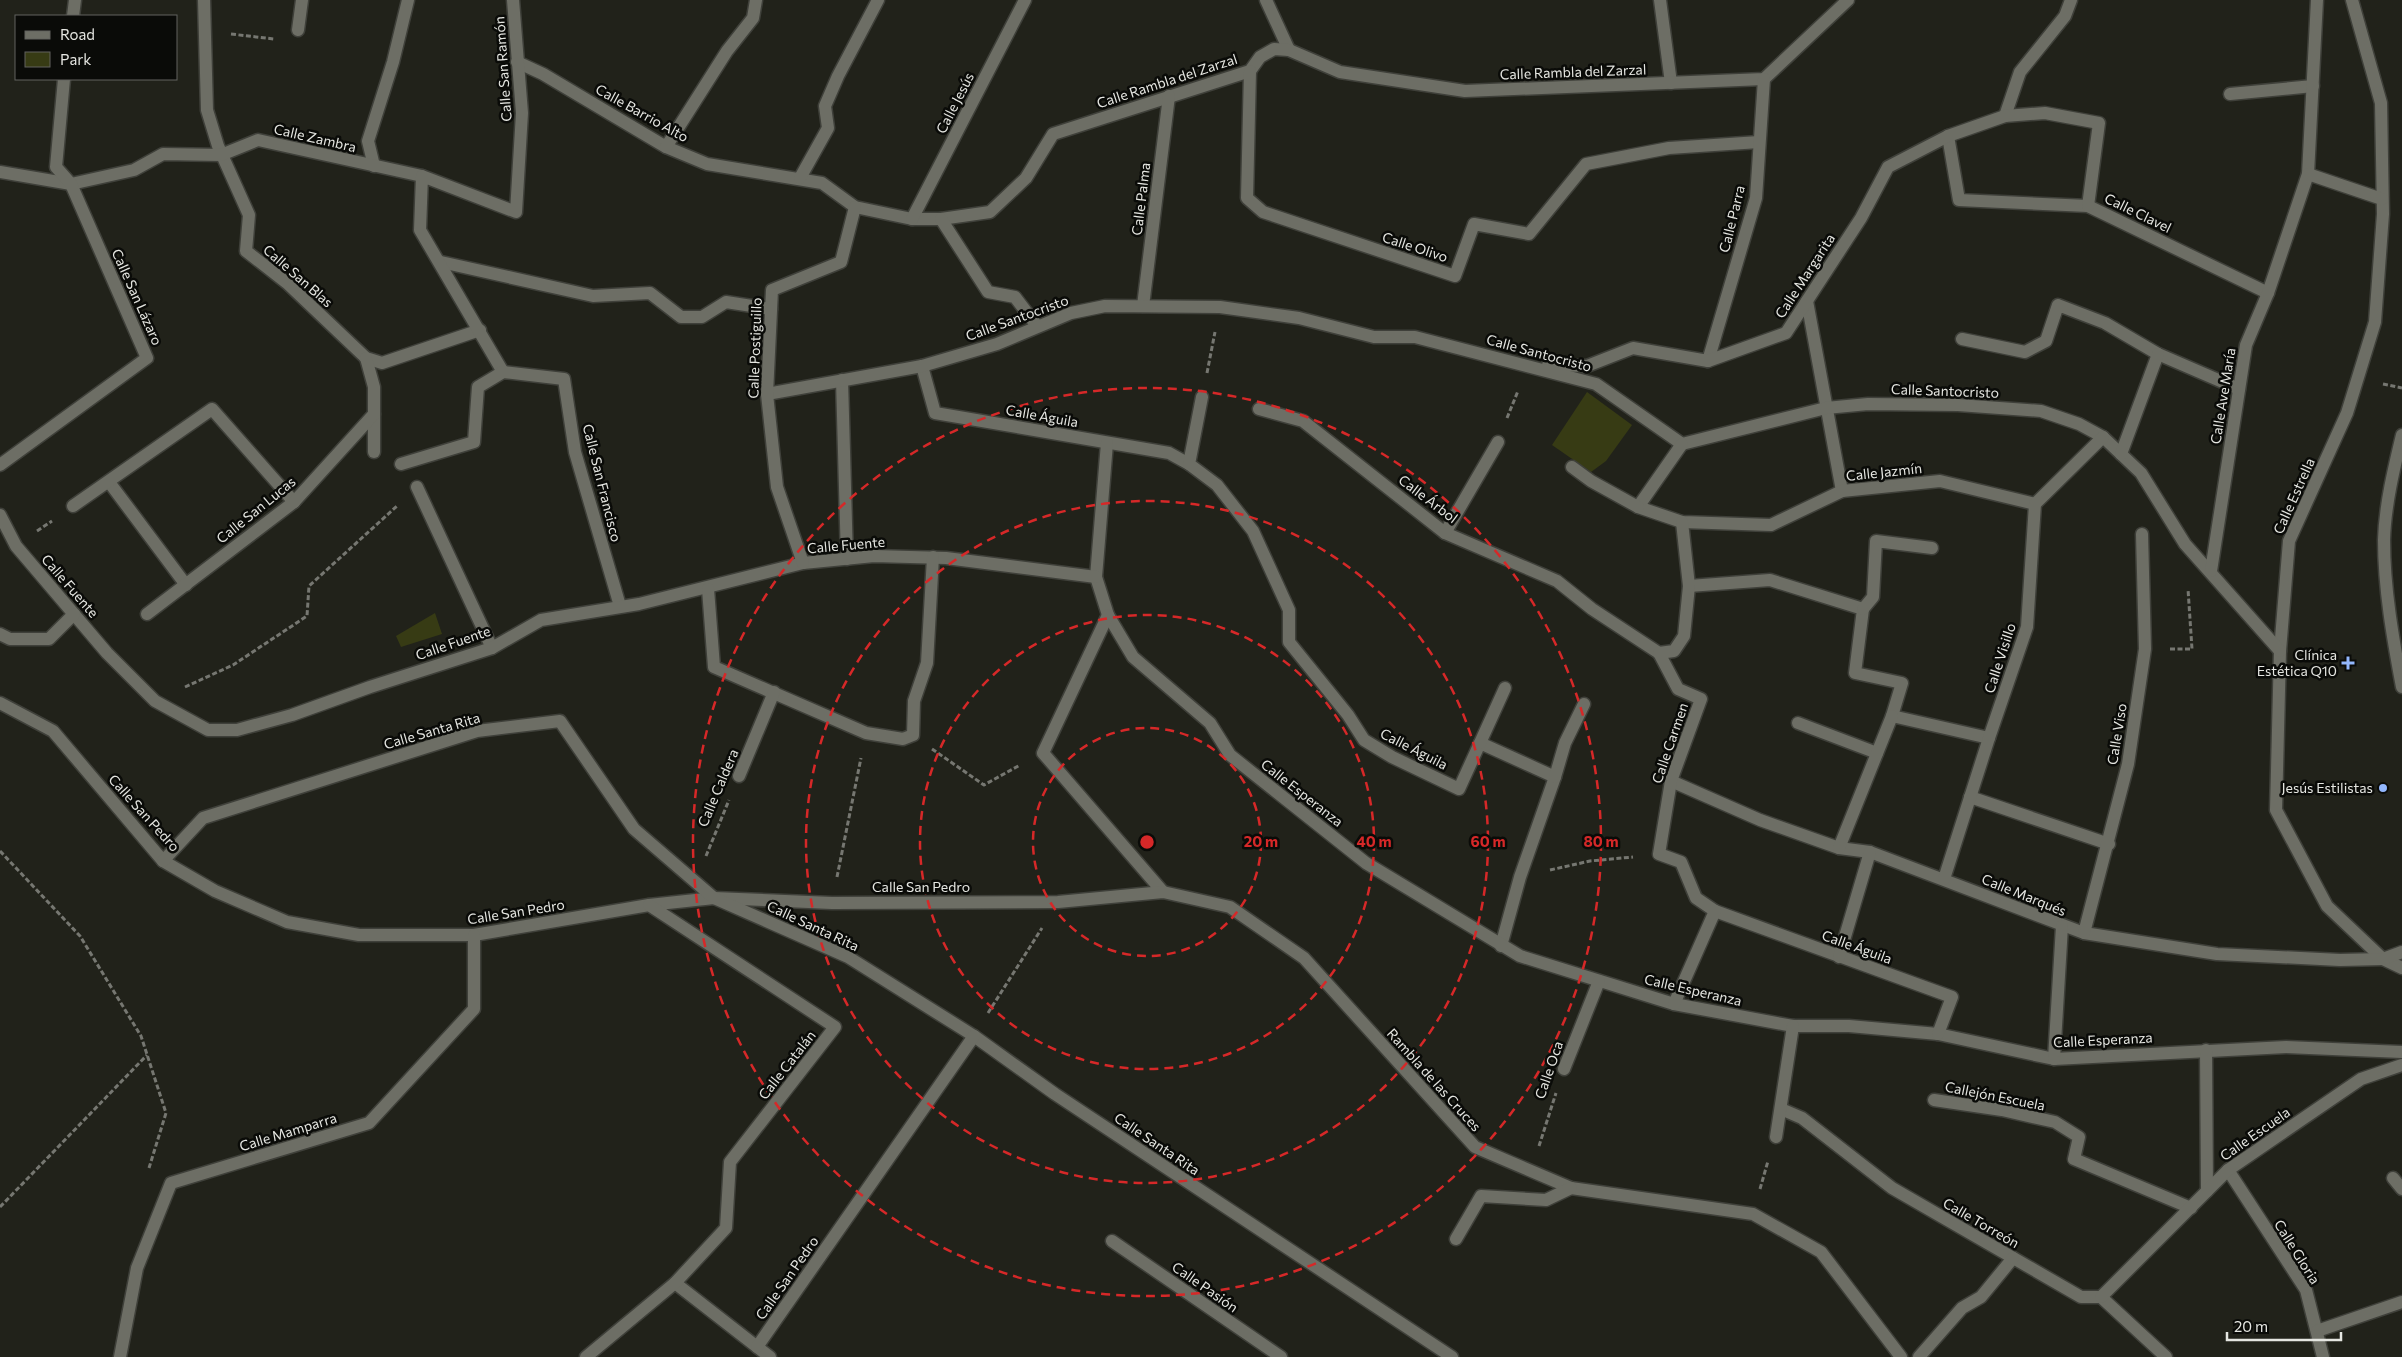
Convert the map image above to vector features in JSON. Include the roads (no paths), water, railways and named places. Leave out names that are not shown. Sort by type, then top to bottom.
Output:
[{"type":"street","points":[[72,15],[75,0]]},
{"type":"street","name":"Calle San Blas","points":[[204,0],[207,110],[221,155],[249,215],[246,250],[287,283],[366,358]]},
{"type":"street","points":[[298,30],[302,0]]},
{"type":"street","points":[[374,166],[368,141],[393,62],[408,0]]},
{"type":"street","name":"Calle San Ramón","points":[[422,176],[516,212],[522,113],[513,0]]},
{"type":"street","points":[[666,147],[727,51],[753,18],[756,0]]},
{"type":"street","points":[[800,178],[828,128],[826,106],[838,76],[878,0]]},
{"type":"street","name":"Calle Jesús","points":[[912,220],[1024,0]]},
{"type":"street","points":[[1266,0],[1289,50]]},
{"type":"street","points":[[1660,0],[1671,83]]},
{"type":"street","points":[[1764,79],[1848,0]]},
{"type":"street","points":[[2005,116],[2020,72],[2065,16],[2071,0]]},
{"type":"street","name":"Calle Ave María","points":[[2211,572],[2246,345],[2268,293],[2308,174],[2317,0]]},
{"type":"street","name":"Calle Estrella","points":[[2352,0],[2382,103],[2383,214],[2375,322],[2347,414],[2289,542],[2280,651],[2276,810],[2327,906],[2383,959],[2402,968]]},
{"type":"street","name":"Calle Rambla del Zarzal","points":[[800,178],[822,183],[855,207],[912,220],[941,219],[990,212],[1026,178],[1053,134],[1250,70],[1260,57],[1274,49],[1289,50],[1340,72],[1465,91],[1764,79]]},
{"type":"street","name":"Calle Barrio Alto","points":[[518,62],[574,92],[666,147],[707,164],[800,178]]},
{"type":"street","name":"Calle Olivo","points":[[1250,70],[1247,198],[1263,212],[1455,276],[1474,224],[1529,234],[1586,164],[1669,148],[1759,142]]},
{"type":"street","name":"Calle Parra","points":[[1708,361],[1756,198],[1764,79]]},
{"type":"street","name":"Calle San Lázaro","points":[[0,465],[147,358],[71,184],[56,167],[64,80]]},
{"type":"street","points":[[2230,94],[2313,86]]},
{"type":"street","name":"Calle Palma","points":[[1143,306],[1169,96]]},
{"type":"street","name":"Calle Margarita","points":[[1529,365],[1587,366],[1633,348],[1708,361],[1786,333],[1861,218],[1888,168],[1948,136],[2005,116],[2045,113],[2099,124],[2088,206]]},
{"type":"street","name":"Calle Clavel","points":[[1948,136],[1959,200],[2088,206],[2268,293]]},
{"type":"street","name":"Calle Zambra","points":[[0,172],[71,184],[134,170],[162,154],[221,155],[258,140],[422,176]]},
{"type":"street","points":[[2308,174],[2382,199]]},
{"type":"street","points":[[401,464],[474,442],[478,387],[503,372],[441,262],[420,230],[422,176]]},
{"type":"street","name":"Calle Postiguillo","points":[[803,563],[777,487],[767,394],[772,290],[841,262],[855,207]]},
{"type":"street","points":[[941,219],[988,292],[1015,297],[1037,326]]},
{"type":"street","points":[[441,262],[593,296],[650,293],[681,317],[702,317],[726,302],[772,309]]},
{"type":"street","points":[[1807,301],[1842,491]]},
{"type":"street","points":[[1962,339],[2025,352],[2046,341],[2058,305],[2105,323],[2158,354],[2239,388]]},
{"type":"street","name":"Calle Santocristo","points":[[767,394],[922,366],[997,344],[1071,313],[1105,306],[1220,307],[1299,318],[1374,337],[1414,336],[1596,384],[1682,444],[1826,408],[1868,404],[1958,405],[2041,411],[2079,424],[2103,437],[2141,472],[2185,544],[2280,651]]},
{"type":"street","points":[[374,452],[374,387],[366,358],[382,362],[480,330]]},
{"type":"street","points":[[2121,454],[2158,354]]},
{"type":"street","name":"Calle Águila","points":[[922,366],[935,413],[1169,453],[1189,464],[1216,486],[1253,531],[1289,610],[1289,642],[1348,715],[1364,740],[1392,757],[1459,789],[1480,743]]},
{"type":"street","name":"Calle San Francisco","points":[[503,372],[564,379],[576,452],[620,606]]},
{"type":"street","points":[[842,380],[847,559]]},
{"type":"street","points":[[1189,464],[1202,397]]},
{"type":"street","points":[[74,506],[212,409],[294,502]]},
{"type":"street","name":"Calle Árbol","points":[[1259,409],[1303,421],[1445,533],[1557,581],[1592,609],[1659,653]]},
{"type":"street","name":"Calle San Lucas","points":[[147,614],[294,502],[374,414]]},
{"type":"street","points":[[2402,435],[2394,469],[2384,539],[2396,625],[2402,687]]},
{"type":"street","points":[[2035,504],[2103,437]]},
{"type":"street","points":[[1445,533],[1498,442]]},
{"type":"street","points":[[1096,577],[1107,443]]},
{"type":"street","points":[[1572,467],[1591,481],[1638,507],[1682,444]]},
{"type":"street","name":"Calle Jazmín","points":[[1638,507],[1682,522],[1771,525],[1842,491],[1940,481],[2035,504]]},
{"type":"street","points":[[109,482],[186,585]]},
{"type":"street","points":[[417,487],[492,648]]},
{"type":"street","name":"Calle Visillo","points":[[1944,879],[1988,738],[2027,627],[2035,504]]},
{"type":"street","name":"Calle Fuente","points":[[0,515],[16,546],[108,653],[155,701],[208,730],[237,730],[292,715],[370,687],[492,648],[541,620],[639,604],[708,589],[803,563],[874,556],[933,557],[1096,577]]},
{"type":"street","points":[[1659,653],[1674,651],[1684,636],[1689,586],[1682,522]]},
{"type":"street","name":"Calle Viso","points":[[2084,933],[2109,844],[2128,764],[2145,649],[2142,534]]},
{"type":"street","points":[[1839,848],[1892,716],[1902,683],[1856,673],[1863,609],[1873,598],[1876,541],[1932,548]]},
{"type":"street","points":[[708,589],[714,667],[866,733],[903,739],[913,736],[914,701],[926,663],[933,557]]},
{"type":"street","name":"Calle Esperanza","points":[[1096,577],[1108,615],[1133,657],[1210,723],[1230,756],[1366,863],[1520,956],[1674,1004],[1793,1026],[1849,1026],[1938,1034],[2054,1059],[2286,1047],[2402,1052]]},
{"type":"street","points":[[1689,586],[1770,580],[1863,609]]},
{"type":"street","points":[[0,634],[10,640],[49,639],[74,614]]},
{"type":"street","points":[[1108,615],[1043,753],[1163,892]]},
{"type":"street","name":"Calle Carmen","points":[[1659,653],[1678,689],[1701,699],[1671,782],[1658,854],[1681,862],[1696,898],[1715,911]]},
{"type":"street","points":[[1505,688],[1480,743],[1555,777]]},
{"type":"street","name":"Calle Caldera","points":[[739,776],[774,692]]},
{"type":"street","name":"Calle San Pedro","points":[[0,703],[53,731],[163,861],[216,891],[286,922],[359,935],[474,936],[649,906],[714,898],[832,903],[1058,902],[1163,892]]},
{"type":"street","points":[[1501,946],[1520,877],[1555,777],[1564,743],[1584,704]]},
{"type":"street","points":[[1892,716],[1988,738]]},
{"type":"street","name":"Calle Santa Rita","points":[[163,861],[203,818],[477,731],[560,721],[634,829],[714,898],[848,957],[974,1036],[1055,1094],[1452,1357]]},
{"type":"street","points":[[1798,723],[1876,753]]},
{"type":"street","name":"Calle Marqués","points":[[1671,782],[1760,820],[1839,848],[1870,852],[2084,933],[2217,954],[2340,960],[2383,959]]},
{"type":"street","points":[[1970,797],[2109,844]]},
{"type":"street","points":[[1839,957],[1870,852]]},
{"type":"street","name":"Rambla de las Cruces","points":[[1163,892],[1230,907],[1304,958],[1474,1147],[1571,1188],[1753,1214],[1822,1252],[1901,1357]]},
{"type":"street","name":"Calle Catalán","points":[[649,906],[835,1027],[730,1162],[726,1228],[675,1283]]},
{"type":"street","points":[[1674,1004],[1715,911]]},
{"type":"street","name":"Calle Águila","points":[[1715,911],[1952,997],[1938,1034]]},
{"type":"street","points":[[2054,1059],[2062,926]]},
{"type":"street","name":"Calle Mamparra","points":[[120,1357],[137,1268],[171,1184],[369,1124],[474,1009],[474,936]]},
{"type":"street","points":[[2383,959],[2402,952]]},
{"type":"street","name":"Calle Oca","points":[[1564,1069],[1599,981]]},
{"type":"street","points":[[1776,1136],[1793,1026]]},
{"type":"street","name":"Calle San Pedro","points":[[757,1347],[974,1036]]},
{"type":"street","points":[[2206,1050],[2207,1191]]},
{"type":"street","name":"Calle Escuela","points":[[2101,1297],[2228,1170],[2361,1079],[2402,1065]]},
{"type":"street","name":"Callejón Escuela","points":[[1934,1100],[2002,1110],[2055,1122],[2079,1137],[2074,1158],[2190,1208]]},
{"type":"street","name":"Calle Torreón","points":[[1781,1109],[1802,1118],[1892,1188],[2081,1298],[2101,1297]]},
{"type":"street","name":"Calle Gloria","points":[[2228,1170],[2306,1290],[2324,1357]]},
{"type":"street","points":[[2393,1178],[2402,1189]]},
{"type":"street","points":[[1456,1239],[1481,1196],[1546,1200],[1571,1188]]},
{"type":"street","name":"Calle Pasión","points":[[1112,1241],[1281,1357]]},
{"type":"street","points":[[1920,1357],[1962,1308],[1980,1297],[2013,1258]]},
{"type":"street","points":[[586,1357],[675,1283],[770,1357]]},
{"type":"street","points":[[2101,1297],[2166,1357]]},
{"type":"street","points":[[2317,1331],[2402,1302]]},
{"type":"place","name":"Clínica Estética Q10","points":[[2348,663]]},
{"type":"place","name":"Jesús Estilistas","points":[[2383,788]]}]
